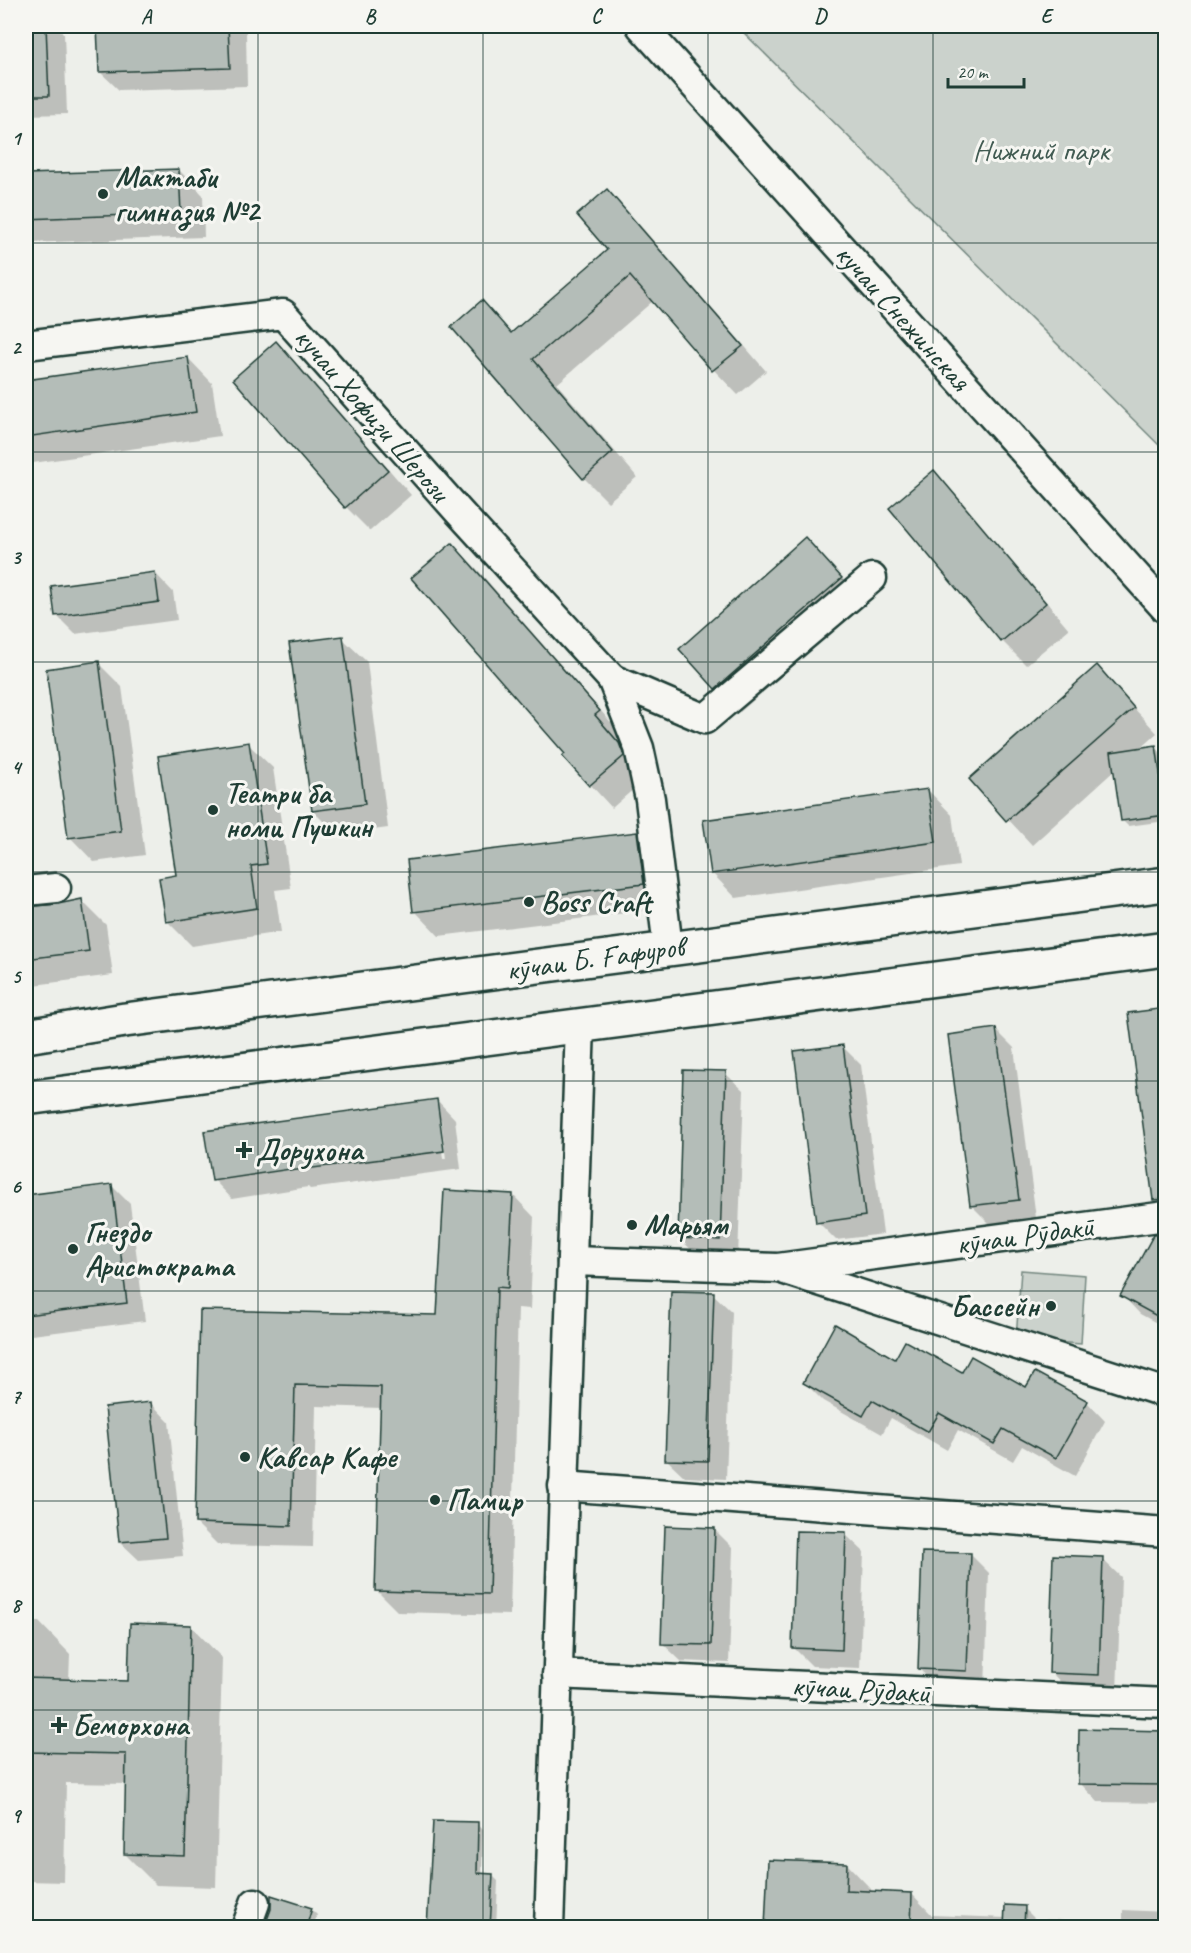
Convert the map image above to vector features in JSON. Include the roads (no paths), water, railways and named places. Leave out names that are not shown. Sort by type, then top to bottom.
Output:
[{"type":"main road","name":"кӯчаи Б. Ғафуров","points":[[26,1036],[668,948],[1166,884]]},
{"type":"main road","points":[[26,1098],[1166,949]]},
{"type":"street","name":"кучаи Снежинская","points":[[641,26],[1166,609]]},
{"type":"street","name":"кучаи Хофизи Шерози","points":[[26,345],[284,314],[459,512],[612,679]]},
{"type":"street","points":[[612,679],[705,719],[872,578]]},
{"type":"street","points":[[612,679],[639,748],[648,789],[668,948]]},
{"type":"street","points":[[26,891],[56,888]]},
{"type":"street","points":[[549,1928],[562,1486],[580,1025]]},
{"type":"street","name":"кӯчаи Рӯдакӣ","points":[[572,1261],[778,1268],[1166,1216]]},
{"type":"street","name":"кӯчаи Рӯдакӣ","points":[[778,1268],[1166,1393]]},
{"type":"street","points":[[562,1486],[1166,1532]]},
{"type":"street","name":"кӯчаи Рӯдакӣ","points":[[557,1674],[1166,1703]]},
{"type":"place","name":"Мактаби гимназия №2","points":[[103,194]]},
{"type":"place","name":"Театри ба номи Пушкин","points":[[213,810]]},
{"type":"place","name":"Boss Craft","points":[[529,902]]},
{"type":"place","name":"Дорухона","points":[[244,1150]]},
{"type":"place","name":"Марьям","points":[[632,1225]]},
{"type":"place","name":"Гнездо Аристократа","points":[[73,1249]]},
{"type":"place","name":"Бассейн","points":[[1051,1306]]},
{"type":"place","name":"Кавсар Кафе","points":[[245,1457]]},
{"type":"place","name":"Памир","points":[[435,1500]]},
{"type":"place","name":"Беморхона","points":[[59,1725]]},
{"type":"park label","name":"Нижний парк","points":[[1041,150]]}]
